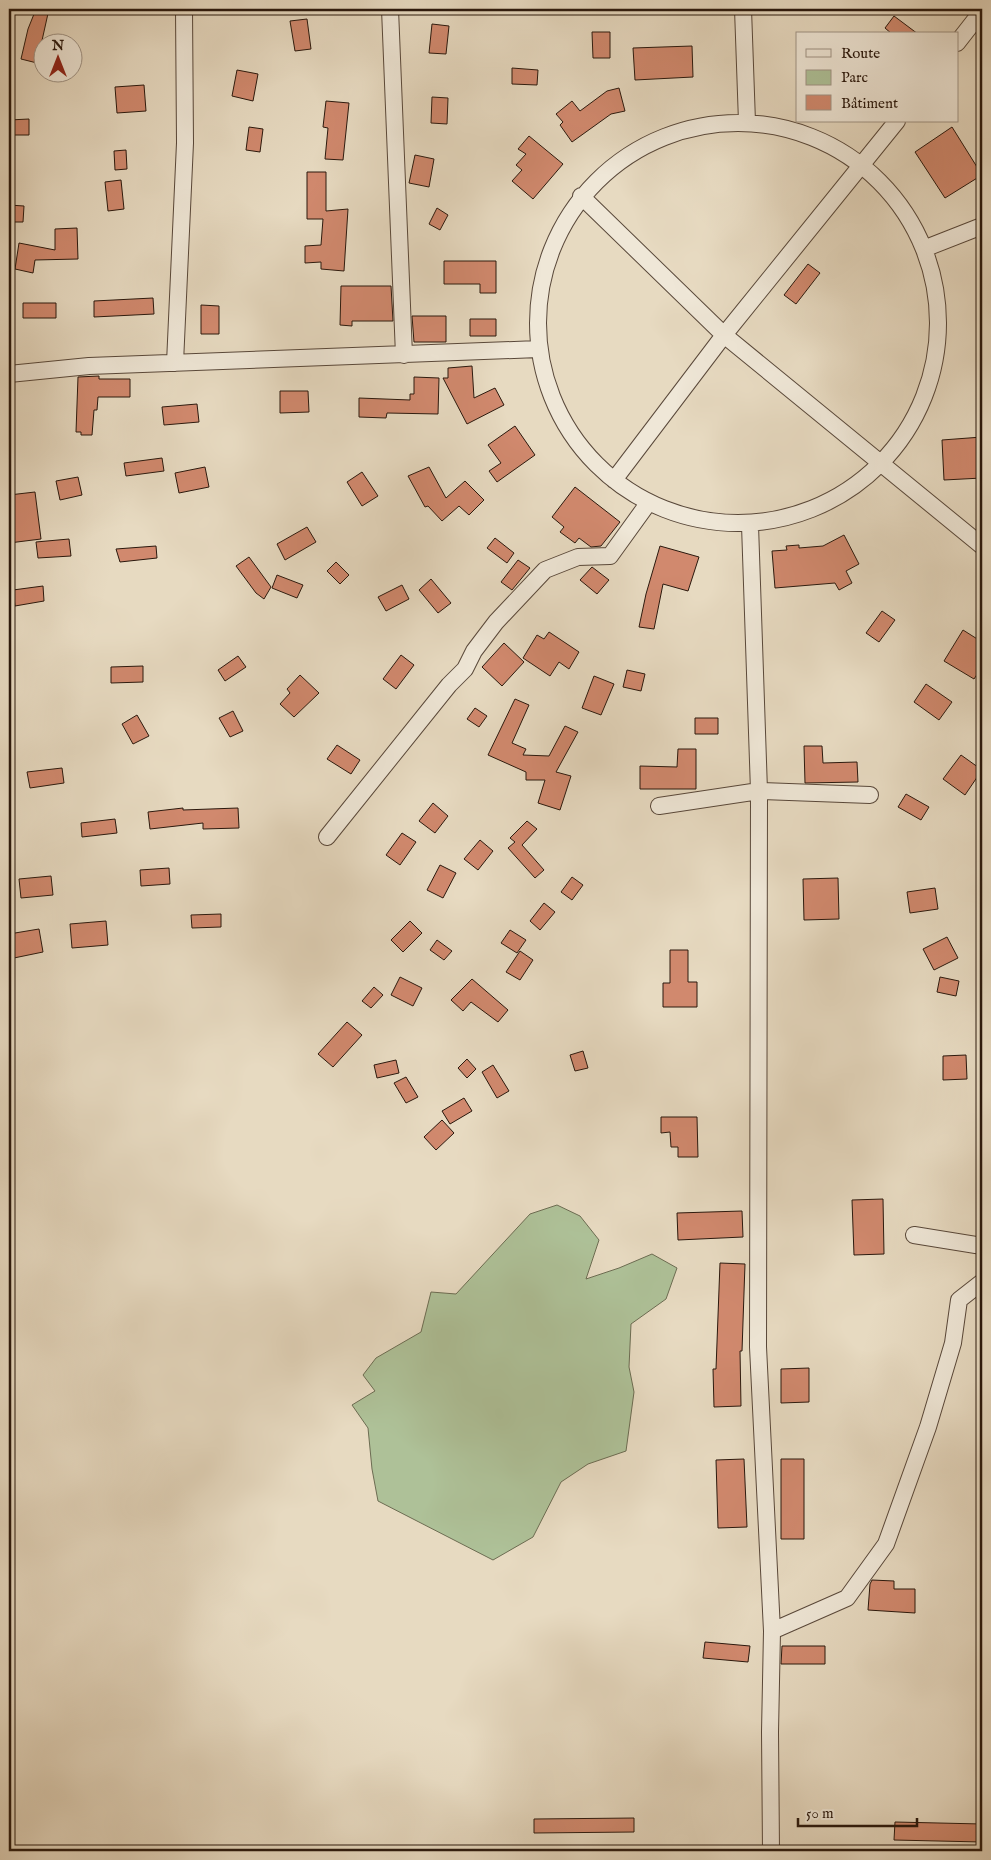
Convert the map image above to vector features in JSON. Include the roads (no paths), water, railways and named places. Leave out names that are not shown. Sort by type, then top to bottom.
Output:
[{"type":"street","points":[[175,363],[185,142],[184,9]]},
{"type":"street","points":[[390,9],[404,355]]},
{"type":"street","points":[[743,9],[747,122]]},
{"type":"street","points":[[958,42],[982,11]]},
{"type":"street","points":[[747,122],[809,134],[863,164],[900,202],[926,248],[938,295],[939,343],[928,391],[906,434],[882,466],[834,498],[790,516],[750,525],[694,518],[649,502],[614,480],[578,443],[552,399],[538,349],[538,295],[553,242],[582,196],[628,154],[685,128],[747,122]]},
{"type":"street","points":[[614,480],[724,335],[896,122]]},
{"type":"street","points":[[582,196],[724,335],[982,546]]},
{"type":"street","points":[[926,248],[982,226]]},
{"type":"street","points":[[9,374],[89,366],[538,349]]},
{"type":"street","points":[[327,837],[449,685],[465,669],[474,650],[496,622],[545,570],[578,557],[610,556],[649,502]]},
{"type":"street","points":[[750,525],[759,792],[758,1347],[772,1631],[770,1732],[771,1851]]},
{"type":"street","points":[[659,806],[759,792],[870,796]]},
{"type":"street","points":[[914,1235],[982,1246]]},
{"type":"street","points":[[772,1631],[847,1598],[886,1544],[928,1427],[953,1343],[959,1300],[982,1282]]}]
